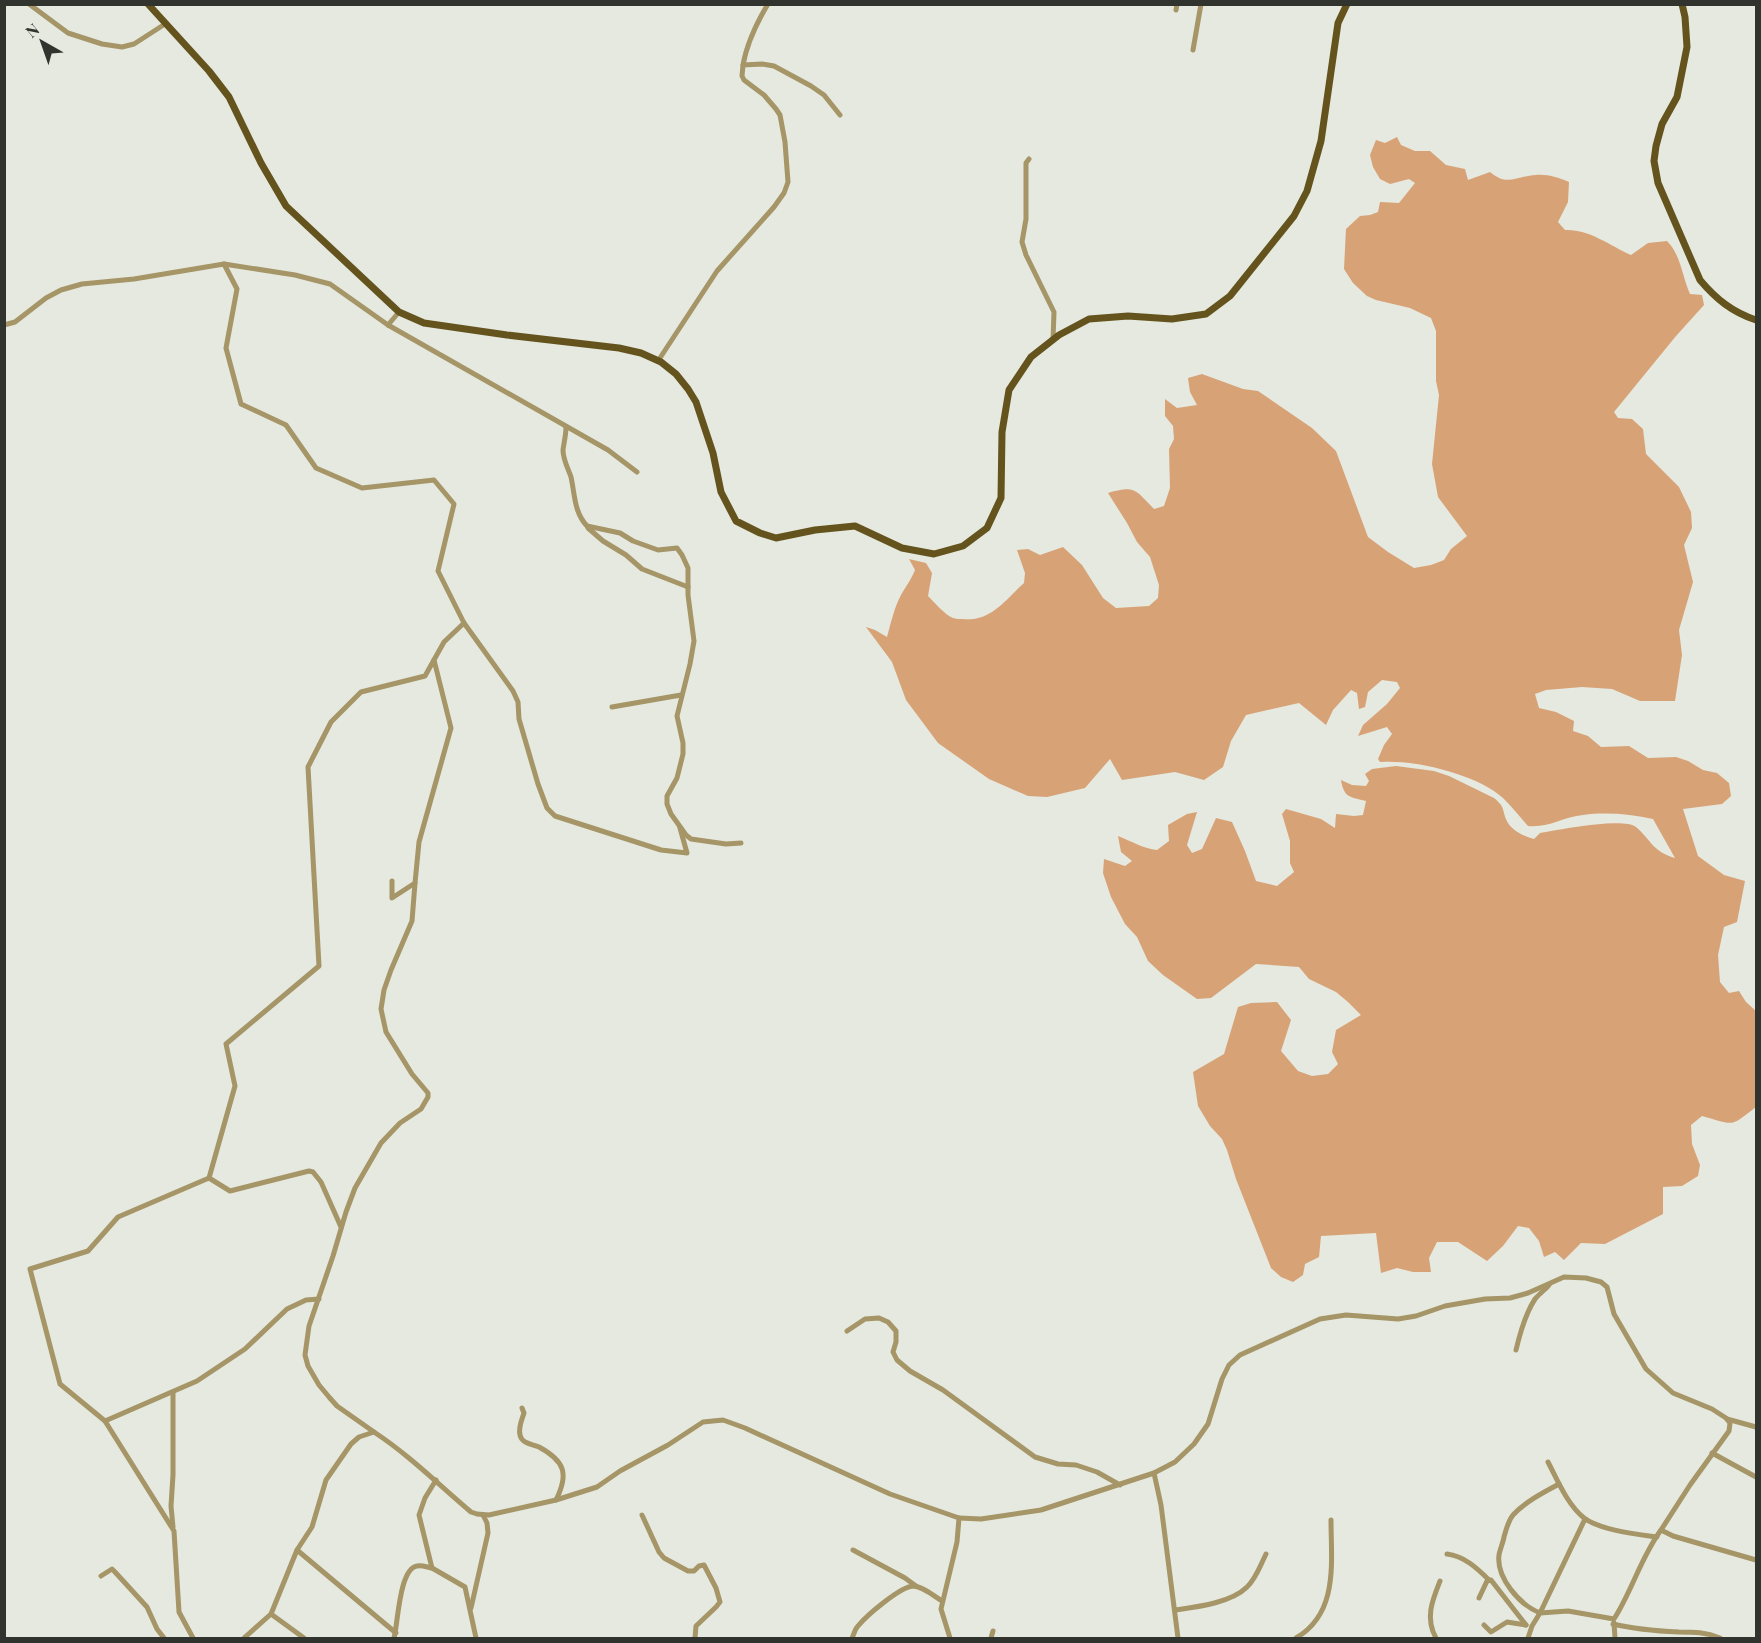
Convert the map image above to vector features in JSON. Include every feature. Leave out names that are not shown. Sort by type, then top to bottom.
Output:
[{"type":"main road","points":[[148,4],[230,97],[261,163],[286,206],[399,312],[424,323],[619,348],[641,353],[658,361],[676,374],[696,402],[721,492],[736,521],[776,538],[815,530],[855,526],[902,548],[934,554],[963,546],[987,528],[1001,498],[1002,432],[1009,390],[1031,357],[1053,340],[1089,319],[1128,316],[1172,320],[1206,314],[1230,296],[1294,216],[1307,191],[1321,141],[1338,23],[1347,4]]},
{"type":"main road","points":[[1682,4],[1686,17],[1687,47],[1677,97],[1662,124],[1656,146],[1654,161],[1658,183],[1700,280],[1710,292],[1739,314],[1756,320]]},
{"type":"street","points":[[29,4],[68,33],[102,44],[122,47],[134,44],[165,24]]},
{"type":"street","points":[[658,361],[717,271],[774,207],[784,193],[788,182],[780,114],[764,95],[744,80],[743,65],[746,49],[768,4]]},
{"type":"street","points":[[1193,50],[1201,4]]},
{"type":"street","points":[[743,65],[774,66],[824,95],[840,115]]},
{"type":"street","points":[[1029,159],[1026,163],[1026,219],[1022,242],[1054,312],[1053,340]]},
{"type":"street","points":[[4,325],[15,322],[46,298],[61,290],[82,284],[134,279],[224,264],[295,275],[330,284],[388,325],[608,450],[637,472]]},
{"type":"street","points":[[224,264],[237,290],[226,348],[241,404],[286,425],[316,468],[362,488],[434,480],[454,504],[438,571],[464,623],[513,690],[518,702],[519,719],[547,808],[555,816],[661,850],[687,853],[680,827]]},
{"type":"street","points":[[388,325],[399,312]]},
{"type":"street","points":[[566,427],[563,450],[565,462],[571,477],[576,507],[587,526],[603,542],[626,555],[642,569],[688,587]]},
{"type":"street","points":[[587,526],[620,533],[633,541],[658,550],[677,548],[688,565],[688,595],[693,641],[690,664],[677,716],[683,754],[676,778],[667,796],[669,809],[686,835],[697,840],[741,843]]},
{"type":"street","points":[[679,584],[688,595]]},
{"type":"street","points":[[209,1178],[235,1086],[226,1044],[319,966],[308,767],[331,722],[361,692],[425,676],[444,642],[464,623]]},
{"type":"street","points":[[434,660],[451,728],[419,842],[412,921],[388,980],[381,1009],[386,1032],[412,1074],[428,1093],[428,1097],[421,1109],[400,1123],[381,1143],[355,1188],[307,1333],[305,1354],[308,1366],[319,1385],[337,1406],[390,1443],[471,1512],[483,1515],[556,1500],[597,1487],[703,1422],[723,1420],[890,1494],[959,1518],[981,1519],[1041,1510],[1155,1473],[1175,1462],[1194,1444],[1208,1424],[1222,1379],[1229,1365],[1240,1355],[1320,1319],[1346,1315],[1398,1319],[1416,1316],[1445,1306],[1485,1299],[1510,1298],[1528,1293],[1564,1277],[1586,1278],[1601,1282],[1607,1287],[1614,1314],[1646,1370],[1673,1393],[1712,1409],[1726,1418],[1756,1427]]},
{"type":"street","points":[[612,707],[681,695]]},
{"type":"street","points":[[392,881],[392,898],[415,883]]},
{"type":"street","points":[[209,1178],[230,1191],[313,1172],[321,1182],[341,1227]]},
{"type":"street","points":[[174,1532],[105,1421],[60,1384],[30,1269],[88,1251],[118,1217],[209,1178]]},
{"type":"street","points":[[1516,1350],[1523,1323],[1536,1297],[1552,1282]]},
{"type":"street","points":[[1528,1293],[1536,1297]]},
{"type":"street","points":[[105,1421],[197,1381],[245,1349],[287,1309],[306,1300],[319,1299]]},
{"type":"street","points":[[847,1331],[865,1319],[879,1318],[888,1322],[896,1331],[893,1352],[897,1360],[910,1371],[943,1390],[1035,1457],[1058,1464],[1076,1465],[1097,1472],[1120,1485]]},
{"type":"street","points":[[173,1392],[171,1506],[179,1612],[193,1638]]},
{"type":"street","points":[[522,1408],[524,1413],[519,1429],[520,1437],[524,1442],[558,1460],[563,1467],[564,1479],[556,1500]]},
{"type":"street","points":[[1615,1638],[1614,1621],[1650,1546],[1730,1427],[1726,1418]]},
{"type":"street","points":[[244,1638],[271,1614],[297,1550],[312,1527],[326,1480],[351,1444],[359,1437],[374,1432]]},
{"type":"street","points":[[1712,1453],[1756,1477]]},
{"type":"street","points":[[1548,1462],[1569,1501],[1586,1519],[1616,1530],[1656,1537]]},
{"type":"street","points":[[1155,1473],[1179,1638]]},
{"type":"street","points":[[432,1568],[419,1515],[424,1498],[436,1480]]},
{"type":"street","points":[[1559,1484],[1514,1514],[1508,1524],[1499,1555],[1501,1573],[1525,1605],[1540,1613],[1568,1611],[1636,1628],[1699,1632],[1720,1638]]},
{"type":"street","points":[[471,1610],[488,1533],[483,1515]]},
{"type":"street","points":[[642,1515],[664,1558],[688,1571],[694,1571],[704,1565],[716,1588],[720,1602],[696,1626],[695,1638]]},
{"type":"street","points":[[950,1638],[941,1613],[957,1542],[959,1518]]},
{"type":"street","points":[[1528,1638],[1529,1625],[1540,1613],[1586,1519]]},
{"type":"street","points":[[1296,1638],[1315,1623],[1327,1602],[1332,1575],[1331,1520]]},
{"type":"street","points":[[1661,1530],[1673,1536],[1756,1560]]},
{"type":"street","points":[[297,1550],[395,1635]]},
{"type":"street","points":[[853,1550],[942,1601]]},
{"type":"street","points":[[1174,1610],[1214,1603],[1243,1590],[1249,1585],[1266,1554]]},
{"type":"street","points":[[1447,1554],[1457,1555],[1478,1568],[1494,1583],[1529,1625]]},
{"type":"street","points":[[395,1635],[404,1585],[411,1570],[418,1565],[432,1568],[465,1587],[476,1638]]},
{"type":"street","points":[[101,1576],[112,1569],[147,1607],[157,1629],[164,1638]]},
{"type":"street","points":[[1479,1598],[1489,1580]]},
{"type":"street","points":[[1436,1638],[1431,1630],[1430,1613],[1440,1581]]},
{"type":"street","points":[[852,1638],[859,1625],[882,1604],[901,1591],[916,1586]]},
{"type":"street","points":[[271,1614],[304,1638]]},
{"type":"street","points":[[1484,1625],[1491,1632],[1507,1622],[1529,1625]]},
{"type":"street","points":[[991,1638],[993,1631]]},
{"type":"shaded area","points":[[1397,137],[1401,145],[1415,151],[1430,151],[1446,165],[1465,169],[1468,180],[1490,172],[1507,180],[1540,175],[1569,182],[1568,202],[1558,222],[1565,230],[1574,230],[1599,238],[1631,255],[1648,243],[1667,241],[1678,259],[1690,294],[1702,295],[1704,305],[1614,412],[1618,418],[1632,419],[1643,429],[1646,454],[1679,487],[1691,512],[1692,528],[1684,545],[1693,582],[1679,630],[1682,655],[1675,701],[1640,701],[1612,689],[1582,687],[1546,690],[1535,694],[1539,708],[1556,712],[1574,721],[1573,731],[1588,736],[1601,747],[1629,746],[1648,758],[1676,757],[1703,770],[1717,773],[1729,783],[1731,796],[1722,804],[1683,809],[1698,856],[1724,875],[1745,881],[1737,922],[1724,927],[1718,955],[1720,982],[1729,993],[1739,991],[1756,1011],[1756,1107],[1741,1119],[1731,1123],[1702,1116],[1691,1125],[1692,1144],[1700,1165],[1698,1176],[1682,1186],[1663,1187],[1663,1214],[1605,1244],[1581,1243],[1564,1260],[1555,1252],[1544,1257],[1539,1241],[1529,1228],[1518,1226],[1503,1246],[1487,1261],[1458,1242],[1437,1242],[1429,1258],[1431,1272],[1413,1272],[1397,1268],[1381,1273],[1376,1233],[1321,1236],[1319,1257],[1305,1264],[1303,1275],[1293,1282],[1281,1277],[1271,1268],[1227,1150],[1222,1139],[1210,1126],[1198,1106],[1193,1072],[1224,1054],[1238,1007],[1251,1003],[1277,1002],[1291,1020],[1281,1051],[1298,1071],[1312,1076],[1328,1074],[1338,1064],[1332,1052],[1336,1030],[1361,1015],[1336,992],[1309,979],[1299,967],[1256,964],[1211,998],[1197,999],[1163,975],[1148,961],[1137,937],[1125,924],[1111,897],[1103,873],[1104,859],[1125,866],[1132,861],[1121,852],[1118,836],[1157,850],[1169,841],[1168,825],[1187,814],[1197,812],[1187,845],[1192,853],[1202,849],[1216,818],[1232,822],[1256,881],[1277,886],[1294,872],[1290,863],[1290,841],[1282,814],[1286,809],[1321,819],[1335,828],[1336,814],[1363,815],[1366,801],[1346,794],[1341,780],[1352,785],[1366,786],[1369,781],[1365,774],[1372,769],[1396,766],[1434,771],[1494,798],[1502,806],[1511,826],[1517,832],[1530,838],[1534,839],[1540,833],[1575,827],[1629,824],[1636,827],[1661,852],[1675,858],[1653,819],[1618,814],[1591,814],[1543,825],[1528,826],[1503,798],[1478,782],[1428,766],[1380,762],[1378,759],[1384,745],[1392,734],[1387,727],[1358,736],[1363,725],[1387,704],[1400,688],[1397,682],[1382,680],[1368,692],[1365,707],[1359,709],[1357,693],[1351,690],[1333,710],[1326,725],[1299,703],[1246,715],[1231,741],[1223,767],[1204,780],[1175,772],[1122,780],[1110,759],[1085,788],[1047,797],[1028,796],[989,779],[938,743],[906,700],[892,662],[866,627],[887,637],[899,600],[915,570],[909,559],[926,563],[932,573],[928,596],[940,608],[953,618],[972,619],[997,608],[1024,583],[1025,573],[1017,550],[1028,549],[1040,555],[1063,547],[1082,565],[1103,598],[1116,608],[1149,606],[1158,598],[1159,585],[1150,557],[1137,542],[1108,493],[1124,489],[1130,490],[1138,493],[1154,509],[1164,506],[1170,488],[1169,449],[1174,439],[1173,426],[1165,416],[1165,399],[1177,408],[1197,405],[1190,392],[1188,378],[1202,374],[1243,389],[1258,391],[1312,428],[1336,451],[1368,537],[1414,568],[1444,560],[1451,549],[1467,536],[1438,497],[1432,464],[1439,395],[1436,381],[1436,331],[1431,318],[1410,308],[1367,296],[1353,283],[1344,269],[1346,229],[1360,216],[1378,212],[1380,202],[1399,203],[1415,183],[1409,179],[1390,184],[1380,179],[1373,167],[1370,155],[1376,140],[1385,143]]}]
